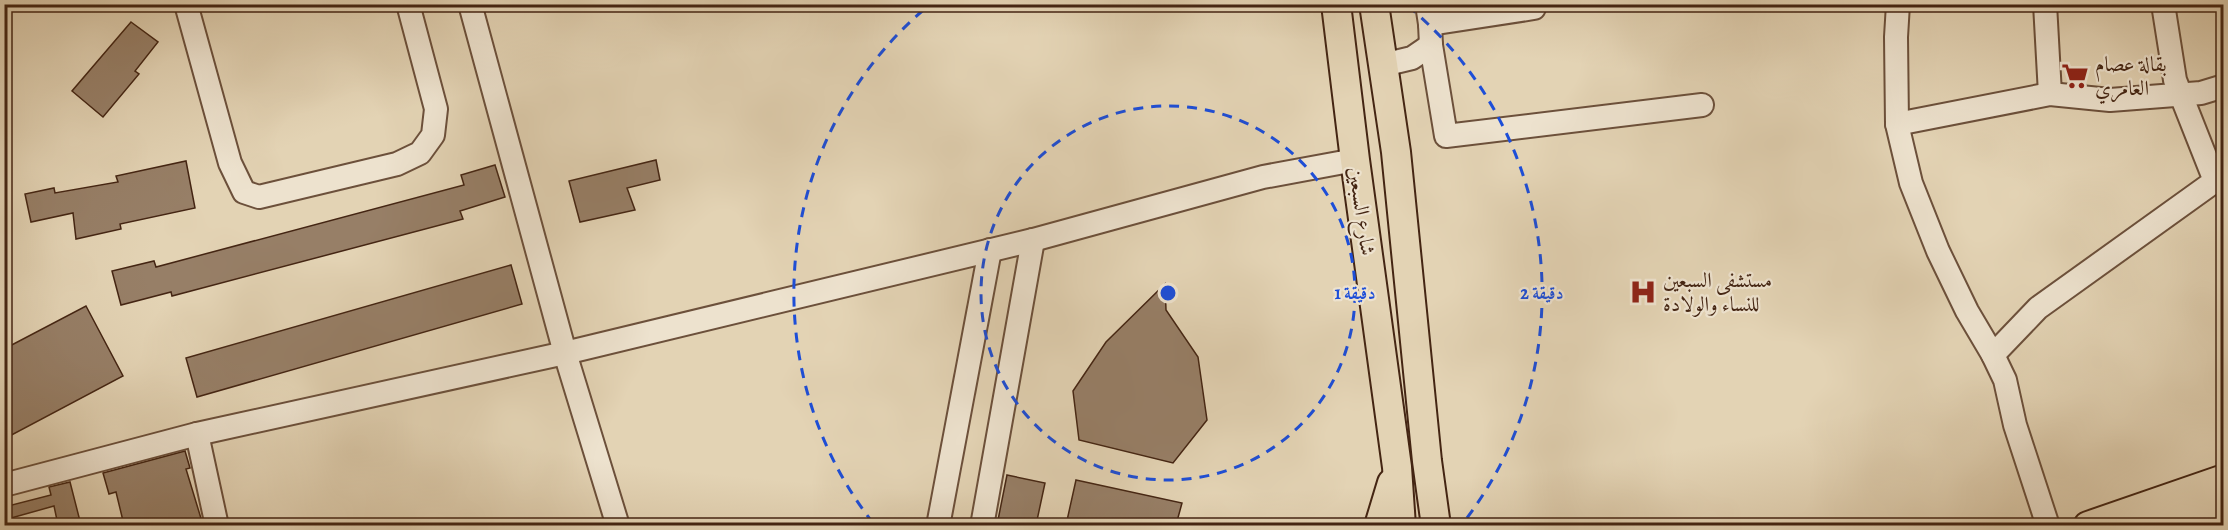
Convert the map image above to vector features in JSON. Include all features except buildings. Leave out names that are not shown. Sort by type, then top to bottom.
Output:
[{"type":"main road","name":"شارع السبعين","points":[[1336,4],[1397,467],[1401,525]]},
{"type":"main road","name":"شارع السبعين","points":[[1374,4],[1396,152],[1427,461],[1436,525]]},
{"type":"main road","points":[[1379,525],[1397,467]]},
{"type":"main road","points":[[2088,525],[2223,479]]},
{"type":"main road","points":[[2163,525],[2223,500]]},
{"type":"main road","points":[[2214,525],[2223,522]]},
{"type":"street","points":[[186,4],[230,163],[244,192],[258,197],[397,164],[420,153],[433,135],[436,109],[408,4]]},
{"type":"street","points":[[470,4],[566,353],[618,525]]},
{"type":"street","points":[[1898,4],[1897,124],[1911,183],[1934,241],[1967,310],[2005,380],[2015,425],[2048,525]]},
{"type":"street","points":[[2045,4],[2050,94]]},
{"type":"street","points":[[1993,355],[2038,309],[2215,181],[2175,80],[2163,4]]},
{"type":"street","points":[[1429,25],[1534,8]]},
{"type":"street","points":[[1383,65],[1412,58],[1429,25]]},
{"type":"street","points":[[1429,25],[1446,136],[1702,105]]},
{"type":"street","points":[[1897,124],[2050,94],[2110,100],[2201,93],[2223,86]]},
{"type":"street","points":[[4,485],[197,434],[566,353],[1033,240],[1263,177],[1355,160]]},
{"type":"street","points":[[982,525],[1033,240]]},
{"type":"street","points":[[938,525],[990,250]]},
{"type":"street","points":[[197,434],[217,525]]},
{"type":"place","name":"بقالة عصام العامري","points":[[2075,76]]},
{"type":"place","name":"مستشفى السبعين للنساء والولادة","points":[[1643,292]]}]
